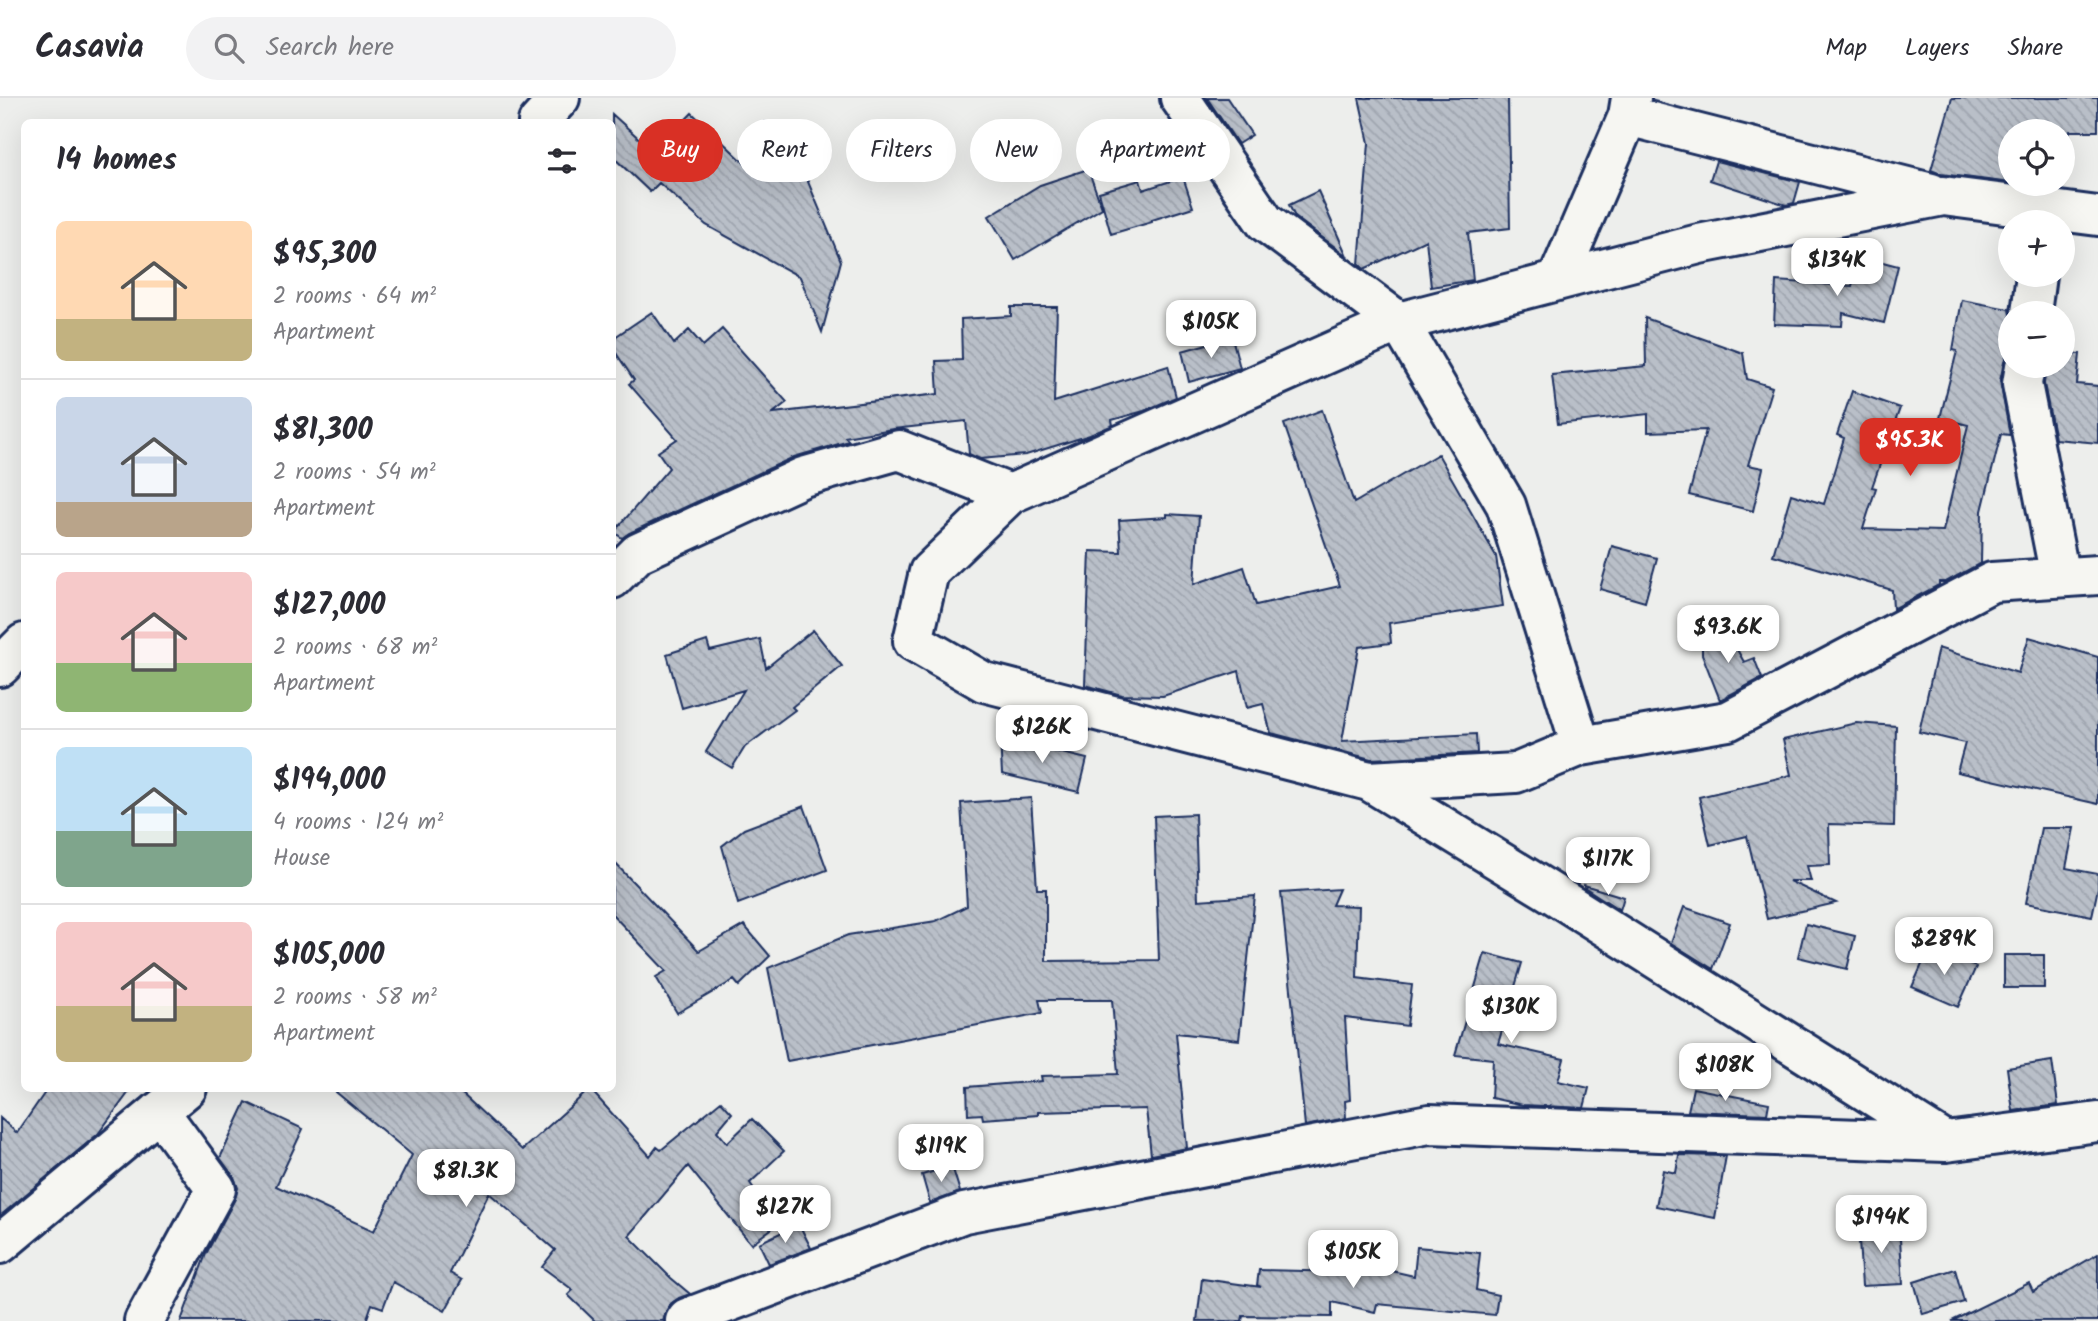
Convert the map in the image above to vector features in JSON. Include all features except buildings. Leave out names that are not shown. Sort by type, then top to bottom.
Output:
[{"type":"street","points":[[541,119],[560,98]]},
{"type":"street","points":[[1180,98],[1265,222],[1399,322],[1506,505],[1581,746]]},
{"type":"street","points":[[1557,281],[1630,107],[1943,196],[2014,210]]},
{"type":"street","points":[[1943,196],[1699,244],[1399,322],[1010,494],[929,572],[913,641],[984,682],[1369,781],[1946,1142]]},
{"type":"street","points":[[2075,216],[2098,216]]},
{"type":"street","points":[[2023,378],[2060,578]]},
{"type":"street","points":[[616,575],[638,553],[803,477],[899,450],[1010,494]]},
{"type":"street","points":[[1369,781],[1516,773],[1581,746],[1728,721],[1992,582],[2098,575]]},
{"type":"street","points":[[0,667],[21,646]]},
{"type":"street","points":[[0,1244],[173,1100],[216,1189],[144,1321]]},
{"type":"street","points":[[685,1321],[964,1213],[1429,1124],[1946,1142],[2098,1122]]}]
